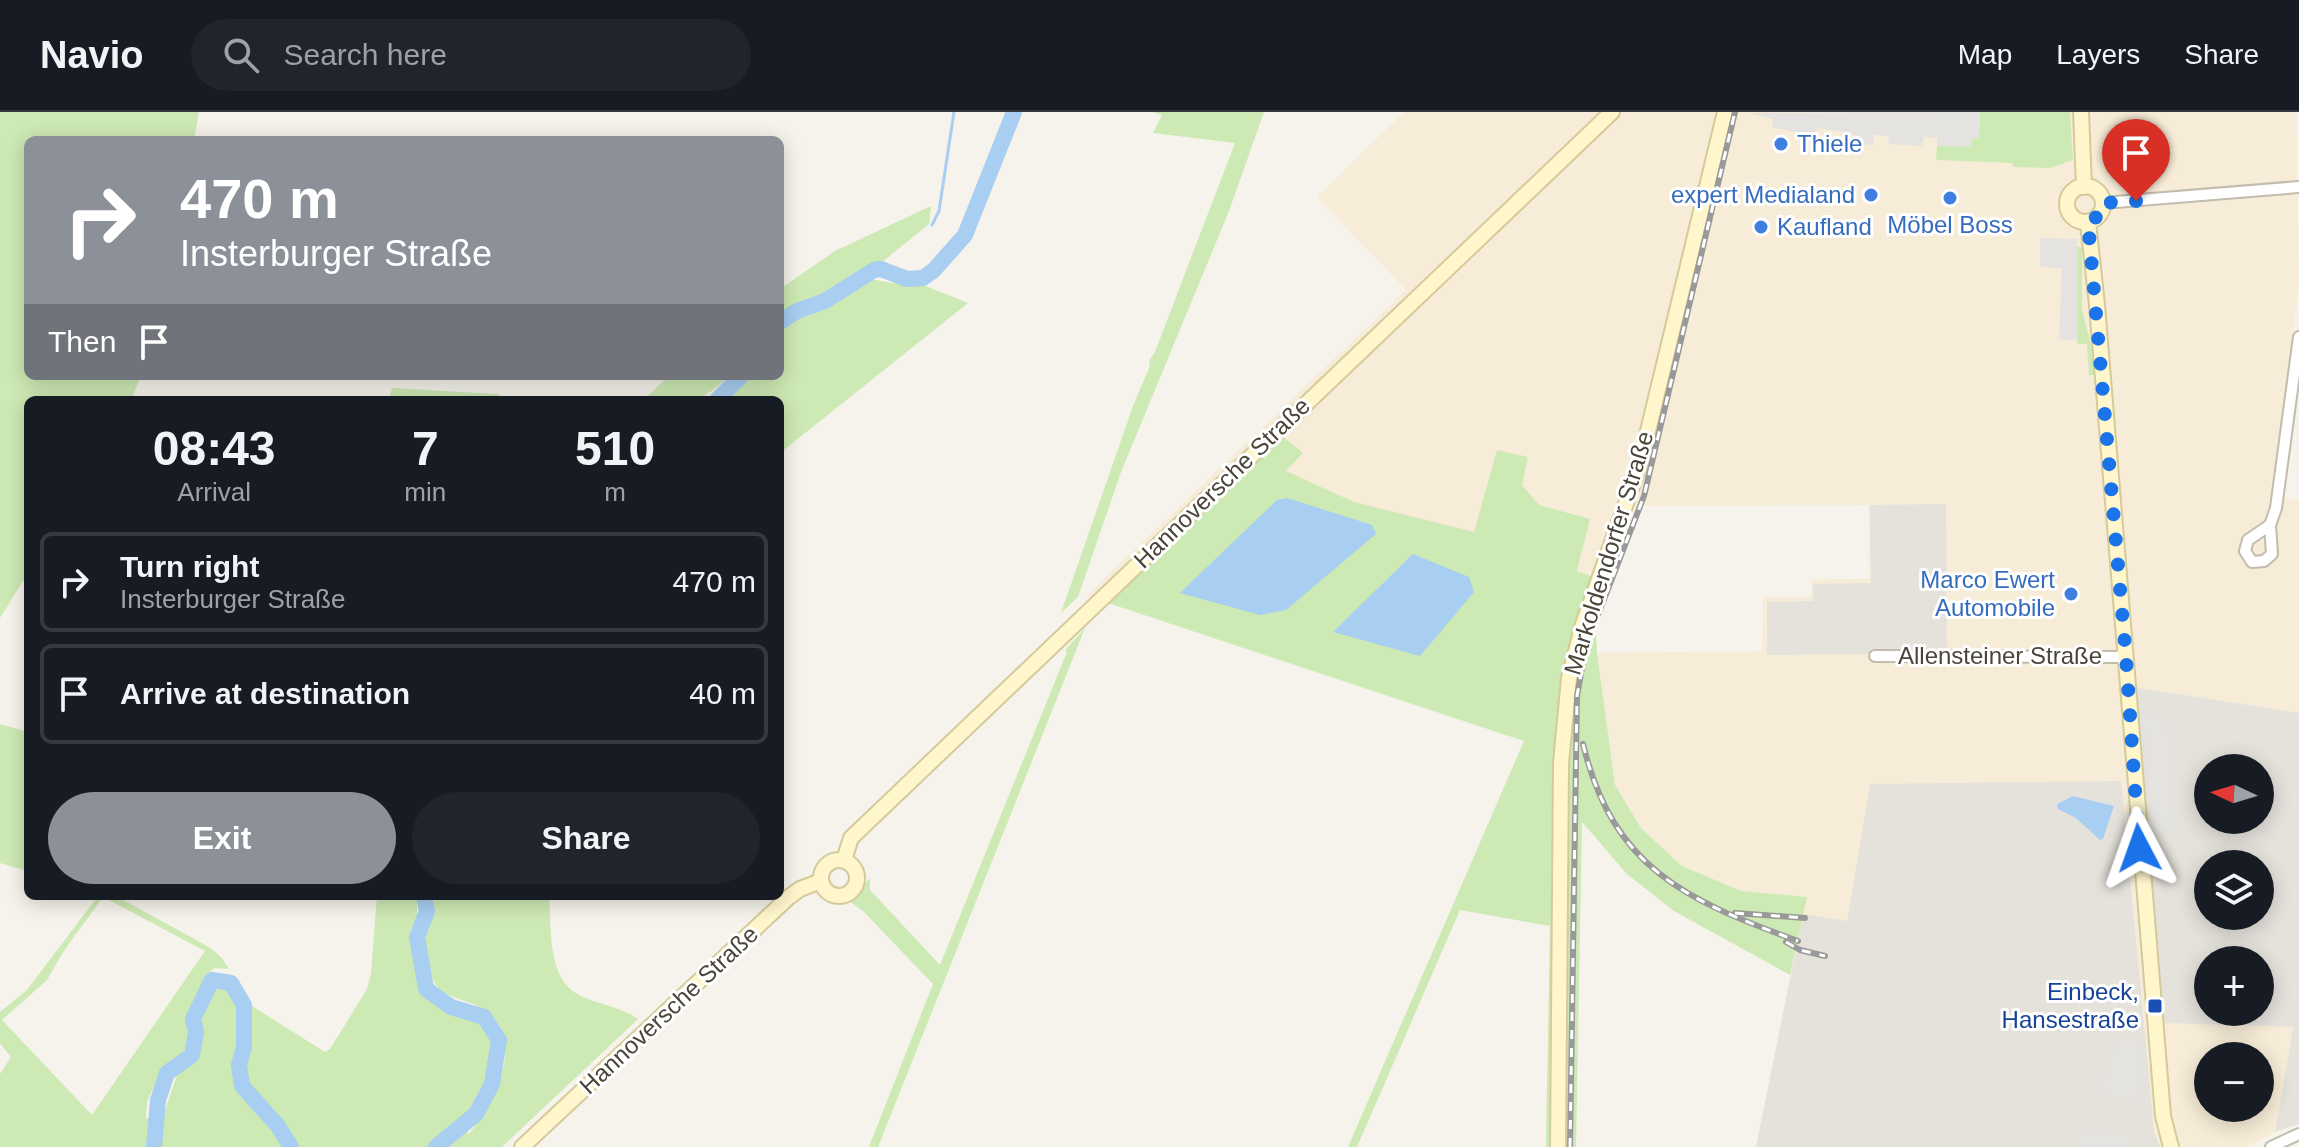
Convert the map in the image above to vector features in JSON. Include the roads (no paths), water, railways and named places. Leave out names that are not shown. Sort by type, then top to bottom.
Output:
[{"type":"main road","name":"Hannoversche Straße","points":[[522,1147],[789,897],[821,881],[822,871],[829,863],[844,860],[851,838],[1612,112]]},
{"type":"main road","name":"Markoldendorfer Straße","points":[[1558,1147],[1561,763],[1569,678],[1583,624],[1640,464],[1725,112]]},
{"type":"main road","points":[[2081,112],[2084,187]]},
{"type":"main road","points":[[2084,187],[2095,189],[2103,203],[2100,215],[2088,222],[2073,218],[2067,204],[2073,191],[2084,187]]},
{"type":"main road","points":[[2088,222],[2163,1116],[2171,1147]]},
{"type":"main road","points":[[821,881],[826,891],[836,897],[852,891],[857,883],[857,873],[844,860]]},
{"type":"street","points":[[2103,203],[2299,187]]},
{"type":"street","points":[[2270,525],[2276,508],[2299,337]]},
{"type":"street","name":"Allensteiner Straße","points":[[1875,656],[2126,657]]},
{"type":"street","points":[[2271,1147],[2299,1134]]},
{"type":"water","points":[[1287,498],[1372,525],[1376,534],[1286,610],[1260,615],[1180,593],[1277,500]]},
{"type":"water","points":[[1413,554],[1469,577],[1474,592],[1420,656],[1333,632]]},
{"type":"water","points":[[2073,796],[2114,806],[2103,839],[2100,840],[2076,818],[2058,809],[2057,804]]},
{"type":"waterway","points":[[932,225],[939,211],[954,112]]},
{"type":"waterway","points":[[784,319],[825,301],[874,270],[881,269],[907,279],[923,278],[934,270],[965,235],[1014,112]]},
{"type":"waterway","points":[[721,396],[737,380]]},
{"type":"waterway","points":[[425,900],[427,911],[417,937],[426,989],[451,1007],[484,1017],[499,1040],[492,1084],[476,1114],[436,1147]]},
{"type":"waterway","points":[[154,1147],[158,1100],[167,1073],[192,1055],[196,1032],[193,1019],[212,980],[231,983],[244,1005],[244,1047],[239,1065],[242,1086],[278,1126],[291,1147]]},
{"type":"railway","points":[[1570,1147],[1577,696],[1586,646],[1644,496],[1735,112]]},
{"type":"railway","points":[[1583,744],[1596,786],[1613,821],[1634,850],[1659,874],[1721,910],[1798,941]]},
{"type":"railway","points":[[1735,913],[1805,918]]},
{"type":"railway","points":[[1786,942],[1800,950],[1825,956]]},
{"type":"place","name":"Thiele","points":[[1781,144]]},
{"type":"place","name":"expert Medialand","points":[[1871,195]]},
{"type":"place","name":"Möbel Boss","points":[[1950,198]]},
{"type":"place","name":"Kaufland","points":[[1761,227]]},
{"type":"place","name":"Marco Ewert Automobile","points":[[2071,594]]},
{"type":"place","name":"Einbeck, Hansestraße","points":[[2155,1006]]}]
